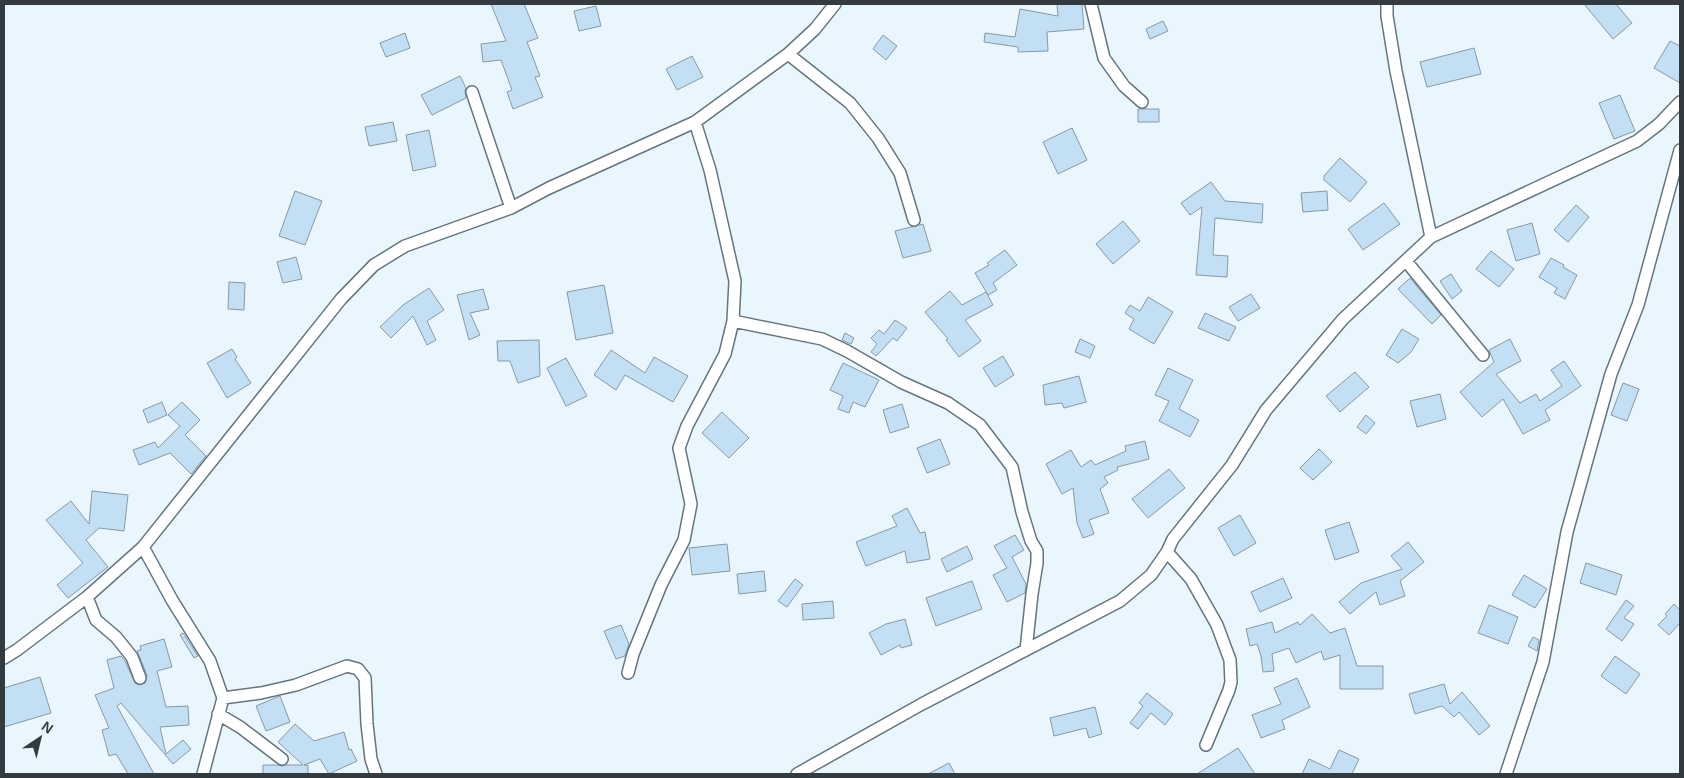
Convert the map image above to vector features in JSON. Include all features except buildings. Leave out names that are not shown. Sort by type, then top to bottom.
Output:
[{"type":"street","points":[[4,658],[86,598],[143,547],[341,298],[374,265],[405,246],[511,208],[549,188],[694,122],[788,54],[815,29],[835,4]]},
{"type":"street","points":[[1091,4],[1104,58],[1124,86],[1142,102]]},
{"type":"street","points":[[1387,4],[1387,16],[1396,71],[1431,237]]},
{"type":"street","points":[[788,54],[850,103],[878,138],[900,173],[914,220]]},
{"type":"street","points":[[472,92],[511,208]]},
{"type":"street","points":[[797,774],[922,704],[1120,601],[1151,575],[1167,552],[1173,539],[1232,464],[1266,410],[1343,319],[1431,237],[1637,141],[1659,124],[1680,102]]},
{"type":"street","points":[[628,673],[633,654],[661,585],[684,540],[691,504],[679,448],[687,426],[725,354],[733,321],[735,281],[710,170],[694,122]]},
{"type":"street","points":[[1506,774],[1543,662],[1572,513],[1611,374],[1638,305],[1680,150]]},
{"type":"street","points":[[1406,261],[1483,355]]},
{"type":"street","points":[[733,321],[822,339],[901,382],[948,403],[980,425],[1012,468],[1022,512],[1031,540],[1037,551],[1026,650]]},
{"type":"street","points":[[143,547],[172,600],[210,661],[222,698],[203,774]]},
{"type":"street","points":[[1167,552],[1191,580],[1217,625],[1230,660],[1231,682],[1229,690],[1206,744]]},
{"type":"street","points":[[86,598],[96,620],[116,637],[132,657],[140,678]]},
{"type":"street","points":[[222,698],[262,693],[296,685],[347,666],[358,669],[365,678],[371,759],[376,774]]},
{"type":"street","points":[[218,714],[246,731],[282,759]]}]
